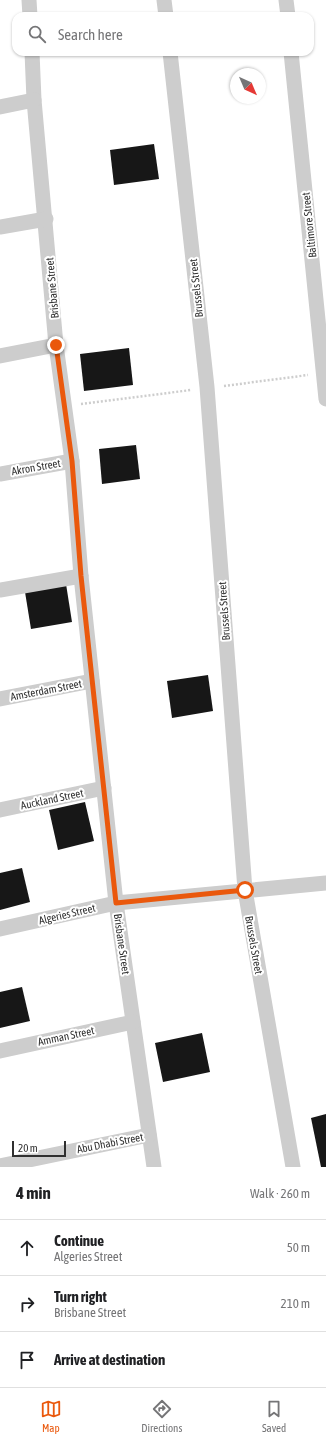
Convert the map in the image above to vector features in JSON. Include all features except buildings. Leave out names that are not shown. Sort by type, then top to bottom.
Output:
[{"type":"street","points":[[29,0],[30,12]]},
{"type":"street","points":[[164,0],[166,12]]},
{"type":"street","points":[[286,0],[288,12]]},
{"type":"street","name":"Brisbane Street","points":[[32,56],[34,100],[46,219],[56,345],[72,461],[81,576],[116,903],[154,1167]]},
{"type":"street","name":"Brussels Street","points":[[170,56],[207,388],[245,890],[293,1167]]},
{"type":"street","name":"Baltimore Street","points":[[291,56],[326,399]]},
{"type":"street","points":[[0,107],[34,100]]},
{"type":"street","points":[[0,227],[46,219]]},
{"type":"street","points":[[0,356],[56,345]]},
{"type":"street","name":"Akron Street","points":[[0,474],[72,461]]},
{"type":"street","points":[[0,590],[81,576]]},
{"type":"street","name":"Amsterdam Street","points":[[0,699],[92,681]]},
{"type":"street","name":"Auckland Street","points":[[0,810],[104,788]]},
{"type":"street","name":"Algeries Street","points":[[0,929],[116,903],[326,883]]},
{"type":"street","name":"Amman Street","points":[[0,1051],[133,1022]]},
{"type":"street","name":"Abu Dhabi Street","points":[[0,1166],[149,1136]]},
{"type":"route","points":[[56,345],[72,461],[81,576],[116,903],[245,890]]}]
